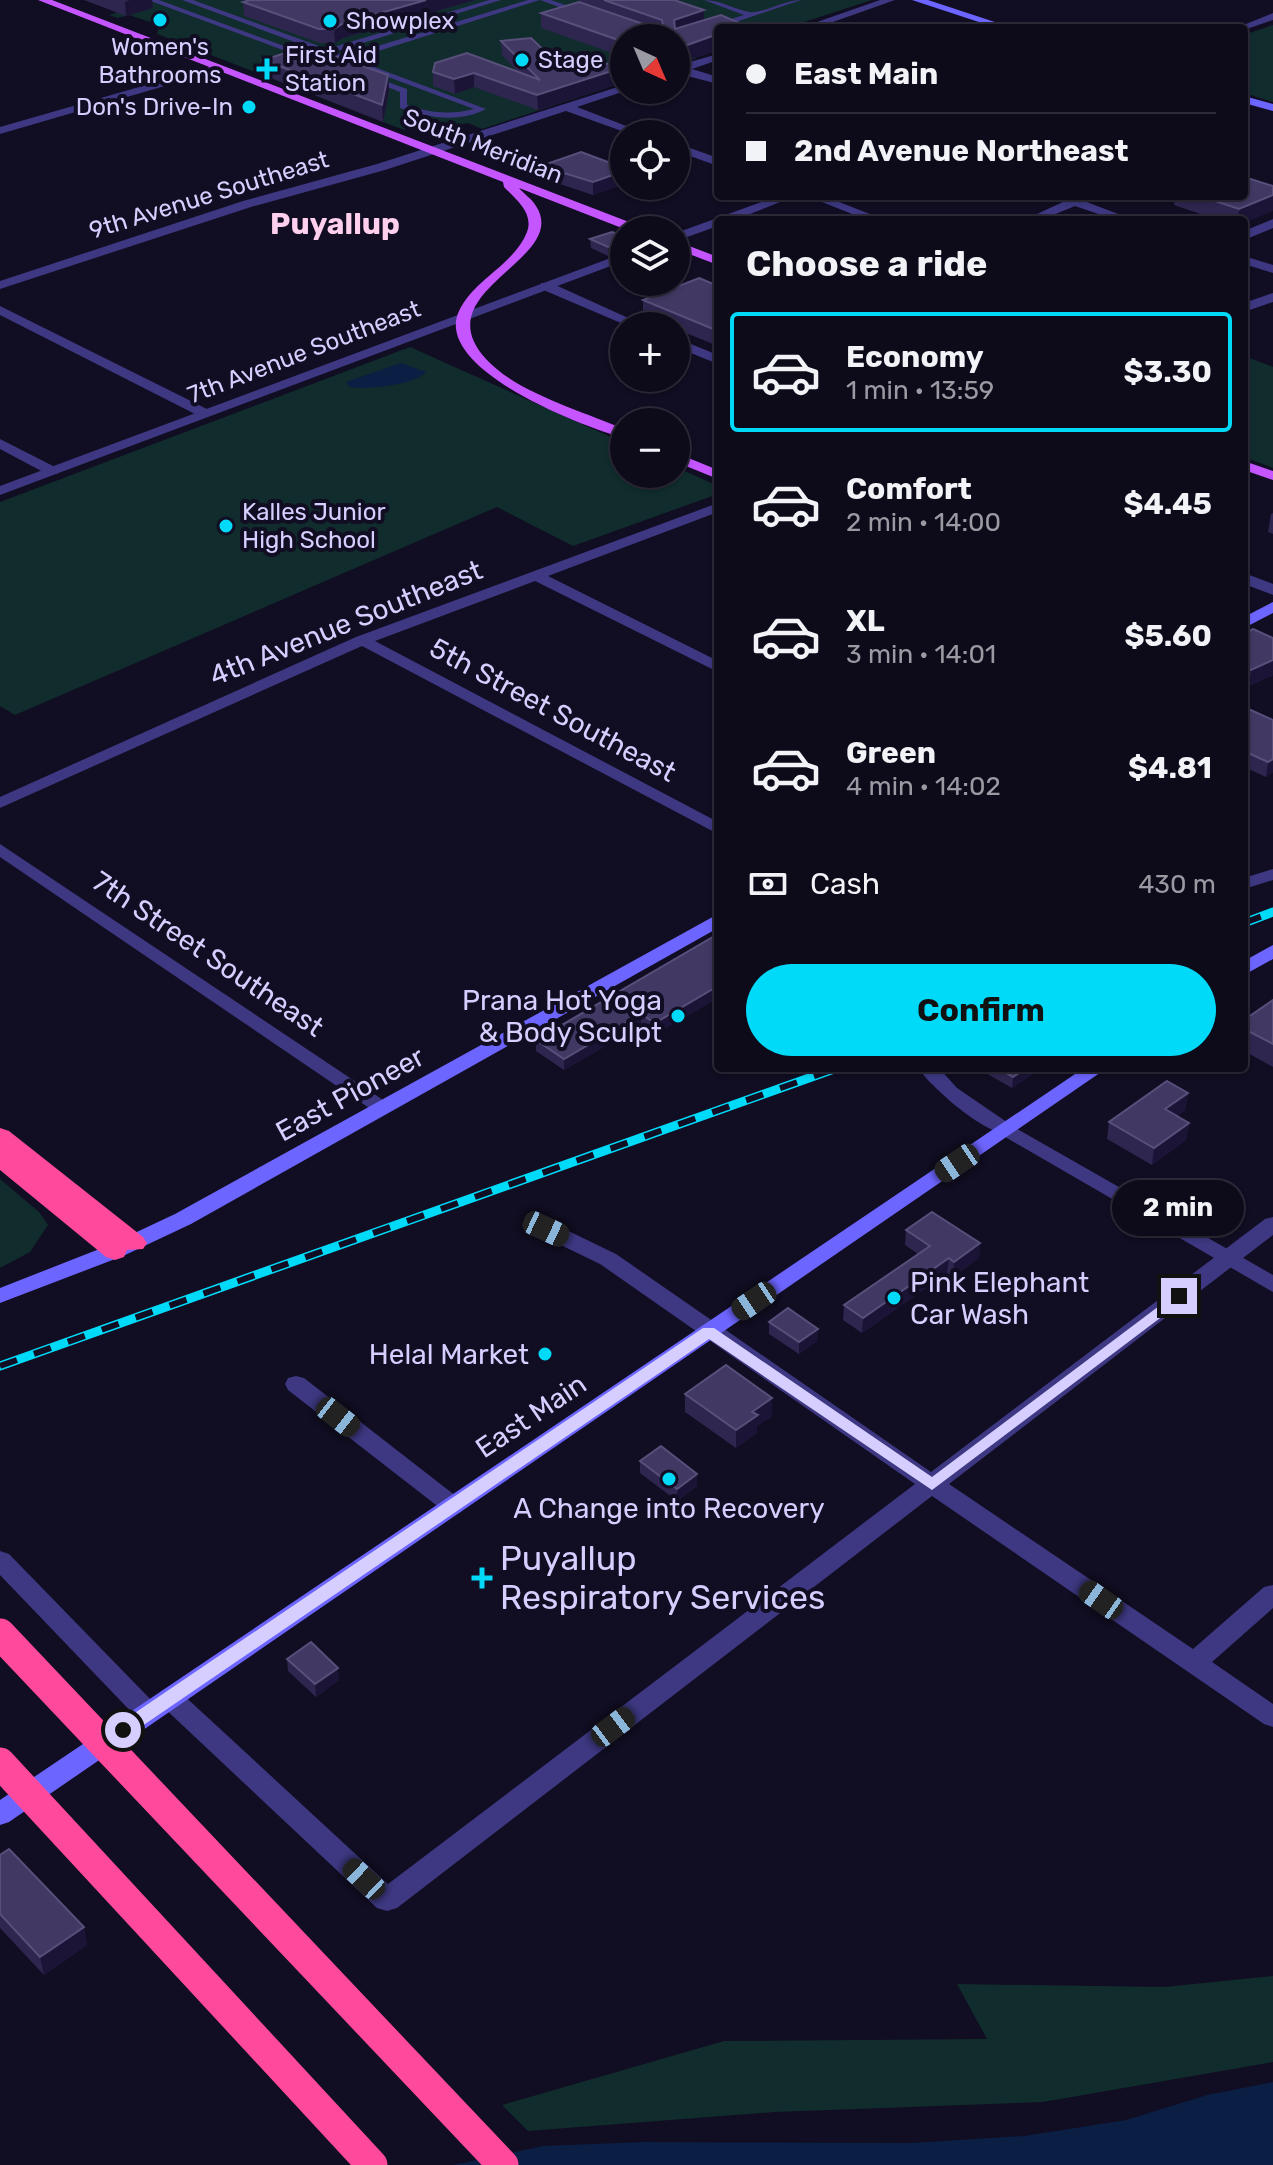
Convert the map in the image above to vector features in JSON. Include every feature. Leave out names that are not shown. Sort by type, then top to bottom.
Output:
[{"type":"highway","points":[[0,1136],[124,1247]]},
{"type":"highway","points":[[0,1157],[124,1247]]},
{"type":"highway","points":[[0,1634],[503,2165]]},
{"type":"highway","points":[[0,1763],[372,2165]]},
{"type":"main road","name":"South Meridian","points":[[43,0],[610,219]]},
{"type":"main road","points":[[917,0],[995,24]]},
{"type":"main road","points":[[1248,100],[1273,108]]},
{"type":"main road","points":[[487,172],[511,186],[528,202],[536,228],[531,241],[477,293],[460,318],[463,335],[484,365],[526,390],[610,428]]},
{"type":"main road","points":[[690,250],[714,259]]},
{"type":"main road","points":[[690,463],[714,473]]},
{"type":"main road","points":[[1248,467],[1273,476]]},
{"type":"main road","points":[[1248,621],[1273,607]]},
{"type":"main road","name":"East Pioneer","points":[[0,1296],[124,1247],[183,1219],[714,922]]},
{"type":"main road","points":[[1248,967],[1273,951]]},
{"type":"main road","name":"East Main","points":[[0,1814],[1091,1072]]},
{"type":"street","points":[[152,0],[404,91],[403,106],[429,116],[458,117],[482,109],[186,0]]},
{"type":"street","points":[[310,57],[497,0]]},
{"type":"street","points":[[329,64],[536,0]]},
{"type":"street","points":[[544,0],[586,14]]},
{"type":"street","points":[[708,0],[753,15]]},
{"type":"street","points":[[731,24],[797,0]]},
{"type":"street","points":[[817,24],[890,0]]},
{"type":"street","points":[[210,21],[242,12]]},
{"type":"street","points":[[1248,25],[1273,16]]},
{"type":"street","points":[[705,25],[714,26]]},
{"type":"street","points":[[690,66],[714,58]]},
{"type":"street","points":[[0,131],[219,67]]},
{"type":"street","points":[[690,73],[714,80]]},
{"type":"street","name":"9th Avenue Southeast","points":[[0,285],[247,204],[433,151],[610,93]]},
{"type":"street","points":[[566,107],[610,123]]},
{"type":"street","points":[[690,152],[714,161]]},
{"type":"street","points":[[735,216],[778,200]]},
{"type":"street","points":[[824,200],[868,216]]},
{"type":"street","points":[[1069,200],[1116,216]]},
{"type":"street","points":[[1040,216],[1080,200]]},
{"type":"street","points":[[690,232],[714,223]]},
{"type":"street","points":[[1248,234],[1273,223]]},
{"type":"street","points":[[1248,261],[1273,269]]},
{"type":"street","name":"7th Avenue Southeast","points":[[0,491],[610,262]]},
{"type":"street","points":[[546,286],[610,314]]},
{"type":"street","points":[[1248,306],[1273,297]]},
{"type":"street","points":[[0,310],[204,413]]},
{"type":"street","points":[[690,348],[714,358]]},
{"type":"street","points":[[0,443],[52,471]]},
{"type":"street","name":"4th Avenue Southeast","points":[[0,803],[362,640],[714,508]]},
{"type":"street","points":[[535,575],[714,665]]},
{"type":"street","points":[[1248,580],[1273,590]]},
{"type":"street","name":"5th Street Southeast","points":[[362,640],[714,827]]},
{"type":"street","name":"7th Street Southeast","points":[[0,849],[382,1108]]},
{"type":"street","points":[[1248,883],[1273,874]]},
{"type":"street","points":[[932,1072],[950,1092],[1007,1129],[1273,1285]]},
{"type":"street","points":[[0,1560],[159,1706],[387,1900],[1273,1224]]},
{"type":"street","points":[[546,1229],[608,1259],[709,1332],[1273,1717]]},
{"type":"street","points":[[296,1384],[453,1506]]},
{"type":"street","points":[[1194,1663],[1273,1594]]},
{"type":"green space","points":[[83,0],[872,0],[798,24],[714,24],[714,33],[695,59],[690,61],[690,24],[610,24],[610,87],[482,129],[468,123],[446,128],[415,126],[404,130],[157,34],[159,25],[129,15],[118,18],[109,15],[118,12]]},
{"type":"green space","points":[[1273,25],[1273,102],[1248,94],[1248,34]]},
{"type":"green space","name":"Kalles Junior High School","points":[[410,347],[610,437],[610,488],[690,488],[690,473],[714,484],[714,495],[573,546],[497,507],[15,715],[0,706],[0,502]]},
{"type":"green space","points":[[1248,358],[1273,367],[1273,468],[1248,459]]},
{"type":"green space","points":[[0,1179],[39,1212],[48,1225],[30,1252],[0,1268]]},
{"type":"green space","points":[[1273,1976],[1273,2062],[1043,2102],[775,2112],[528,2131],[502,2105],[724,2041],[987,2039],[957,1984],[1164,1987]]},
{"type":"water","points":[[401,363],[426,372],[412,380],[379,387],[350,387],[346,382]]},
{"type":"water","points":[[1273,2082],[1273,2165],[453,2165],[543,2146],[643,2142],[911,2143],[1024,2136],[1126,2120],[1207,2095]]},
{"type":"building","points":[[426,0],[334,29],[319,29],[243,2]]},
{"type":"building","points":[[604,0],[674,0],[704,10],[674,20],[674,24],[663,24],[662,20]]},
{"type":"building","points":[[579,2],[643,24],[610,24],[610,37],[541,13]]},
{"type":"building","points":[[721,15],[742,24],[714,24],[714,35],[690,44],[690,24]]},
{"type":"building","points":[[531,38],[557,63],[610,64],[610,72],[537,95],[474,73],[454,79],[433,72],[435,63],[467,53],[540,80],[501,41]]},
{"type":"building","points":[[295,50],[318,50],[388,75],[382,105],[263,60]]},
{"type":"building","points":[[581,152],[610,163],[610,176],[593,182],[541,166]]},
{"type":"building","points":[[1248,178],[1273,186],[1273,195],[1239,209],[1212,200],[1248,200]]},
{"type":"building","points":[[610,233],[610,246],[608,247],[590,239]]},
{"type":"building","points":[[699,278],[714,284],[714,329],[690,319],[690,312],[672,312],[643,300],[653,296],[690,296],[690,282]]},
{"type":"building","points":[[1253,629],[1273,638],[1273,660],[1251,670],[1248,669],[1248,632]]},
{"type":"building","points":[[1248,709],[1273,720],[1273,759],[1268,762],[1248,753]]},
{"type":"building","points":[[714,936],[714,988],[655,1023],[641,1014],[564,1059],[536,1040]]},
{"type":"building","points":[[1273,1000],[1273,1044],[1248,1031],[1248,1017]]},
{"type":"building","points":[[1167,1081],[1188,1093],[1165,1109],[1189,1123],[1154,1148],[1109,1122]]},
{"type":"building","points":[[932,1212],[980,1243],[954,1262],[949,1258],[863,1318],[844,1305],[930,1246],[906,1230]]},
{"type":"building","points":[[788,1308],[818,1329],[799,1342],[769,1322]]},
{"type":"building","points":[[726,1365],[772,1398],[752,1412],[758,1415],[736,1430],[685,1394]]},
{"type":"building","points":[[661,1446],[697,1474],[677,1489],[640,1461]]},
{"type":"building","points":[[311,1642],[338,1668],[315,1684],[287,1659]]},
{"type":"building","points":[[9,1849],[84,1927],[40,1957],[0,1914],[0,1855]]},
{"type":"railway","points":[[1248,921],[1273,912]]},
{"type":"railway","points":[[0,1366],[826,1072]]},
{"type":"place","name":"Women's Bathrooms","points":[[160,20]]},
{"type":"place","name":"Showplex","points":[[330,21]]},
{"type":"place","name":"Stage","points":[[522,60]]},
{"type":"place","name":"First Aid Station","points":[[267,69]]},
{"type":"place","name":"Don's Drive-In","points":[[249,107]]},
{"type":"place","name":"Kalles Junior High School","points":[[226,526]]},
{"type":"place","name":"Prana Hot Yoga & Body Sculpt","points":[[678,1016]]},
{"type":"place","name":"Pink Elephant Car Wash","points":[[894,1298]]},
{"type":"place","name":"Helal Market","points":[[545,1354]]},
{"type":"place","name":"A Change into Recovery","points":[[669,1479]]},
{"type":"place","name":"Puyallup Respiratory Services","points":[[482,1578]]},
{"type":"district","name":"Puyallup","points":[[335,224]]},
{"type":"route","points":[[123,1730],[709,1332],[932,1485],[1179,1296]]}]
